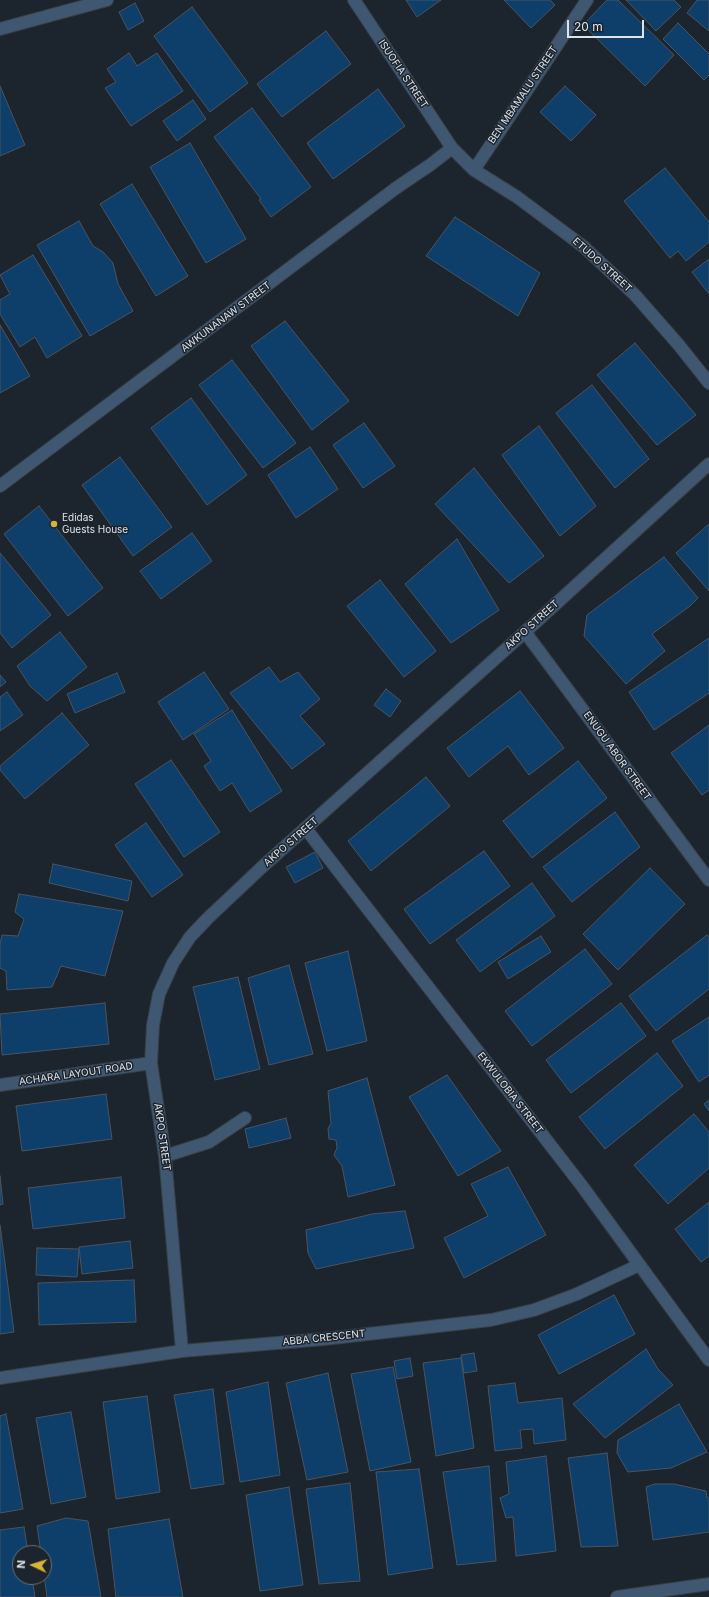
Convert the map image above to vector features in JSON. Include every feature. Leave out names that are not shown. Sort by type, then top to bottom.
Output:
[{"type":"street","points":[[0,29],[107,0]]},
{"type":"street","name":"ISUOFIA STREET","points":[[354,0],[452,148],[474,170]]},
{"type":"street","name":"BEN MBAMALU STREET","points":[[474,170],[587,0]]},
{"type":"street","name":"AWKUNANAW STREET","points":[[0,486],[452,148]]},
{"type":"street","name":"ETUDO STREET","points":[[474,170],[517,197],[584,248],[635,295],[678,344],[709,383]]},
{"type":"street","name":"AKPO STREET","points":[[182,1351],[165,1156],[151,1063],[153,1025],[159,994],[172,964],[190,938],[208,918],[261,868],[525,632],[709,464]]},
{"type":"street","name":"ENUGU ABOR STREET","points":[[525,632],[709,880]]},
{"type":"street","name":"EKWULOBIA STREET","points":[[306,829],[582,1186],[709,1360]]},
{"type":"street","name":"ACHARA LAYOUT ROAD","points":[[0,1085],[151,1063]]},
{"type":"street","points":[[165,1156],[209,1142],[245,1118]]},
{"type":"street","name":"ABBA CRESCENT","points":[[0,1378],[182,1351],[324,1339],[491,1320],[534,1310],[577,1294],[639,1265]]},
{"type":"street","points":[[617,1597],[709,1584]]},
{"type":"building","points":[[406,0],[441,0],[417,17]]},
{"type":"building","points":[[504,0],[550,0],[555,5],[531,28]]},
{"type":"building","points":[[607,0],[618,0],[674,55],[645,86],[583,25]]},
{"type":"building","points":[[626,0],[674,0],[681,7],[656,31]]},
{"type":"building","points":[[697,0],[709,0],[709,31],[687,13]]},
{"type":"building","points":[[135,3],[144,21],[128,30],[119,12]]},
{"type":"building","points":[[192,7],[248,83],[210,112],[154,36]]},
{"type":"building","points":[[678,23],[709,54],[709,75],[704,80],[663,39]]},
{"type":"building","points":[[326,31],[351,64],[282,117],[257,84]]},
{"type":"building","points":[[129,53],[137,66],[157,53],[183,91],[131,126],[105,88],[116,82],[107,69]]},
{"type":"building","points":[[0,86],[25,145],[0,156]]},
{"type":"building","points":[[565,86],[596,115],[571,141],[540,112]]},
{"type":"building","points":[[378,89],[405,126],[333,179],[307,143]]},
{"type":"building","points":[[193,100],[206,119],[177,141],[163,121]]},
{"type":"building","points":[[252,108],[311,187],[271,217],[259,200],[261,199],[214,137]]},
{"type":"building","points":[[190,143],[246,239],[206,263],[150,167]]},
{"type":"building","points":[[665,168],[709,222],[709,242],[686,261],[678,251],[670,258],[624,201]]},
{"type":"building","points":[[132,184],[188,276],[156,296],[100,204]]},
{"type":"building","points":[[455,217],[540,273],[518,316],[426,256]]},
{"type":"building","points":[[79,221],[93,246],[103,252],[113,263],[118,284],[133,311],[90,336],[37,245]]},
{"type":"building","points":[[33,255],[82,336],[47,358],[35,337],[20,347],[0,314],[0,300],[10,294],[0,275]]},
{"type":"building","points":[[709,259],[709,294],[692,272]]},
{"type":"building","points":[[285,321],[349,401],[312,430],[251,346]]},
{"type":"building","points":[[0,325],[30,376],[0,393]]},
{"type":"building","points":[[635,343],[696,415],[657,445],[597,375]]},
{"type":"building","points":[[232,360],[296,443],[263,468],[199,385]]},
{"type":"building","points":[[592,385],[649,459],[615,488],[556,413]]},
{"type":"building","points":[[191,398],[247,475],[207,505],[151,428]]},
{"type":"building","points":[[364,423],[395,466],[363,488],[333,445]]},
{"type":"building","points":[[539,426],[596,506],[560,536],[502,455]]},
{"type":"building","points":[[310,447],[338,489],[296,518],[268,475]]},
{"type":"building","points":[[120,457],[172,527],[133,556],[82,485]]},
{"type":"building","points":[[474,468],[544,556],[509,583],[435,504]]},
{"type":"building","points":[[39,506],[103,588],[68,616],[4,534]]},
{"type":"building","points":[[709,524],[709,591],[676,553]]},
{"type":"building","points":[[192,533],[212,561],[161,599],[140,571]]},
{"type":"building","points":[[457,539],[499,610],[451,643],[405,584]]},
{"type":"building","points":[[0,553],[51,615],[12,648],[0,633]]},
{"type":"building","points":[[664,557],[698,598],[690,606],[652,634],[665,651],[626,684],[584,636],[587,615]]},
{"type":"building","points":[[380,580],[436,651],[404,677],[347,606]]},
{"type":"building","points":[[60,632],[87,667],[47,701],[30,686],[17,666]]},
{"type":"building","points":[[709,638],[709,693],[654,730],[629,692]]},
{"type":"building","points":[[269,667],[280,682],[298,672],[320,699],[300,716],[325,744],[292,769],[230,693]]},
{"type":"building","points":[[204,672],[229,709],[183,740],[158,702]]},
{"type":"building","points":[[117,673],[125,692],[75,713],[67,694]]},
{"type":"building","points":[[0,675],[6,682],[0,687]]},
{"type":"building","points":[[386,689],[401,701],[390,717],[374,705]]},
{"type":"building","points":[[520,691],[564,748],[529,775],[508,746],[469,777],[447,748]]},
{"type":"building","points":[[7,692],[23,715],[0,731],[0,697]]},
{"type":"building","points":[[232,710],[282,791],[250,812],[232,783],[220,791],[204,766],[211,761],[194,734]]},
{"type":"building","points":[[62,713],[89,745],[25,799],[0,770],[0,766]]},
{"type":"building","points":[[709,725],[709,790],[702,795],[671,753]]},
{"type":"building","points":[[171,760],[220,832],[184,857],[135,784]]},
{"type":"building","points":[[578,761],[607,798],[532,858],[503,821]]},
{"type":"building","points":[[426,777],[450,806],[371,871],[348,841]]},
{"type":"building","points":[[615,812],[640,847],[572,902],[543,867]]},
{"type":"building","points":[[146,823],[183,875],[152,897],[115,845]]},
{"type":"building","points":[[484,851],[510,886],[430,944],[404,909]]},
{"type":"building","points":[[315,852],[323,868],[295,883],[286,867]]},
{"type":"building","points":[[53,864],[132,881],[128,901],[49,883]]},
{"type":"building","points":[[650,868],[685,904],[618,970],[583,934]]},
{"type":"building","points":[[532,883],[555,916],[480,972],[456,940]]},
{"type":"building","points":[[19,894],[123,911],[105,976],[61,966],[52,987],[7,990],[6,971],[0,968],[0,944],[2,935],[18,936],[24,919],[15,912]]},
{"type":"building","points":[[707,935],[709,937],[709,989],[656,1031],[629,996]]},
{"type":"building","points":[[541,936],[551,952],[508,979],[498,962]]},
{"type":"building","points":[[585,949],[612,984],[532,1046],[505,1011]]},
{"type":"building","points":[[348,951],[367,1041],[327,1051],[305,963]]},
{"type":"building","points":[[289,965],[313,1054],[269,1065],[248,978]]},
{"type":"building","points":[[238,977],[260,1069],[215,1080],[193,987]]},
{"type":"building","points":[[105,1003],[109,1044],[2,1055],[0,1014]]},
{"type":"building","points":[[621,1003],[646,1036],[571,1093],[546,1060]]},
{"type":"building","points":[[709,1017],[709,1075],[699,1082],[672,1041]]},
{"type":"building","points":[[657,1053],[683,1086],[605,1149],[579,1117]]},
{"type":"building","points":[[447,1075],[501,1151],[458,1176],[409,1097]]},
{"type":"building","points":[[367,1078],[395,1185],[348,1197],[342,1166],[334,1155],[337,1148],[336,1140],[329,1139],[328,1129],[331,1123],[328,1091]]},
{"type":"building","points":[[106,1094],[112,1139],[22,1151],[16,1106]]},
{"type":"building","points":[[709,1100],[709,1111],[704,1104]]},
{"type":"building","points":[[694,1114],[709,1132],[709,1168],[668,1204],[634,1165]]},
{"type":"building","points":[[286,1118],[291,1138],[249,1148],[245,1129]]},
{"type":"building","points":[[508,1167],[546,1235],[464,1278],[444,1238],[488,1216],[471,1184]]},
{"type":"building","points":[[0,1176],[3,1204],[0,1205]]},
{"type":"building","points":[[121,1177],[125,1218],[33,1229],[28,1188]]},
{"type":"building","points":[[709,1202],[709,1256],[701,1262],[675,1229]]},
{"type":"building","points":[[405,1211],[414,1248],[316,1269],[308,1253],[306,1230],[372,1214]]},
{"type":"building","points":[[0,1225],[14,1332],[0,1334]]},
{"type":"building","points":[[130,1241],[133,1268],[82,1274],[79,1247]]},
{"type":"building","points":[[37,1248],[79,1249],[77,1277],[36,1275]]},
{"type":"building","points":[[134,1280],[136,1322],[39,1325],[38,1283]]},
{"type":"building","points":[[614,1295],[635,1334],[559,1374],[538,1335]]},
{"type":"building","points":[[646,1349],[658,1369],[673,1385],[605,1438],[573,1404]]},
{"type":"building","points":[[474,1353],[477,1371],[464,1373],[461,1355]]},
{"type":"building","points":[[410,1358],[413,1376],[397,1379],[394,1361]]},
{"type":"building","points":[[461,1358],[474,1448],[436,1456],[423,1363]]},
{"type":"building","points":[[393,1367],[411,1462],[370,1471],[351,1374]]},
{"type":"building","points":[[328,1373],[348,1472],[307,1480],[286,1383]]},
{"type":"building","points":[[268,1382],[280,1475],[240,1482],[226,1392]]},
{"type":"building","points":[[515,1383],[518,1403],[562,1398],[566,1440],[534,1444],[533,1429],[520,1430],[522,1448],[495,1451],[488,1386]]},
{"type":"building","points":[[213,1389],[224,1484],[191,1489],[174,1395]]},
{"type":"building","points":[[147,1396],[160,1492],[116,1499],[103,1402]]},
{"type":"building","points":[[679,1404],[707,1452],[671,1468],[628,1472],[617,1453],[618,1440]]},
{"type":"building","points":[[71,1412],[86,1497],[51,1504],[36,1418]]},
{"type":"building","points":[[6,1414],[23,1509],[0,1513],[0,1416]]},
{"type":"building","points":[[607,1453],[618,1546],[581,1547],[568,1458]]},
{"type":"building","points":[[546,1456],[556,1551],[516,1556],[513,1517],[506,1518],[500,1498],[509,1494],[506,1462]]},
{"type":"building","points":[[489,1466],[496,1561],[457,1565],[443,1472]]},
{"type":"building","points":[[419,1469],[433,1568],[388,1575],[376,1472]]},
{"type":"building","points":[[350,1483],[360,1581],[319,1584],[306,1489]]},
{"type":"building","points":[[655,1484],[674,1484],[706,1491],[707,1498],[709,1498],[709,1532],[653,1540],[646,1487]]},
{"type":"building","points":[[289,1487],[303,1585],[260,1591],[246,1495]]},
{"type":"building","points":[[66,1518],[88,1521],[101,1597],[47,1597],[45,1585],[52,1585],[52,1545],[40,1545],[37,1526]]},
{"type":"building","points":[[169,1519],[183,1597],[116,1597],[108,1529]]},
{"type":"building","points":[[24,1527],[27,1545],[12,1545],[12,1585],[33,1585],[35,1597],[0,1597],[0,1530]]},
{"type":"place","name":"Edidas Guests House","points":[[54,524]]}]
